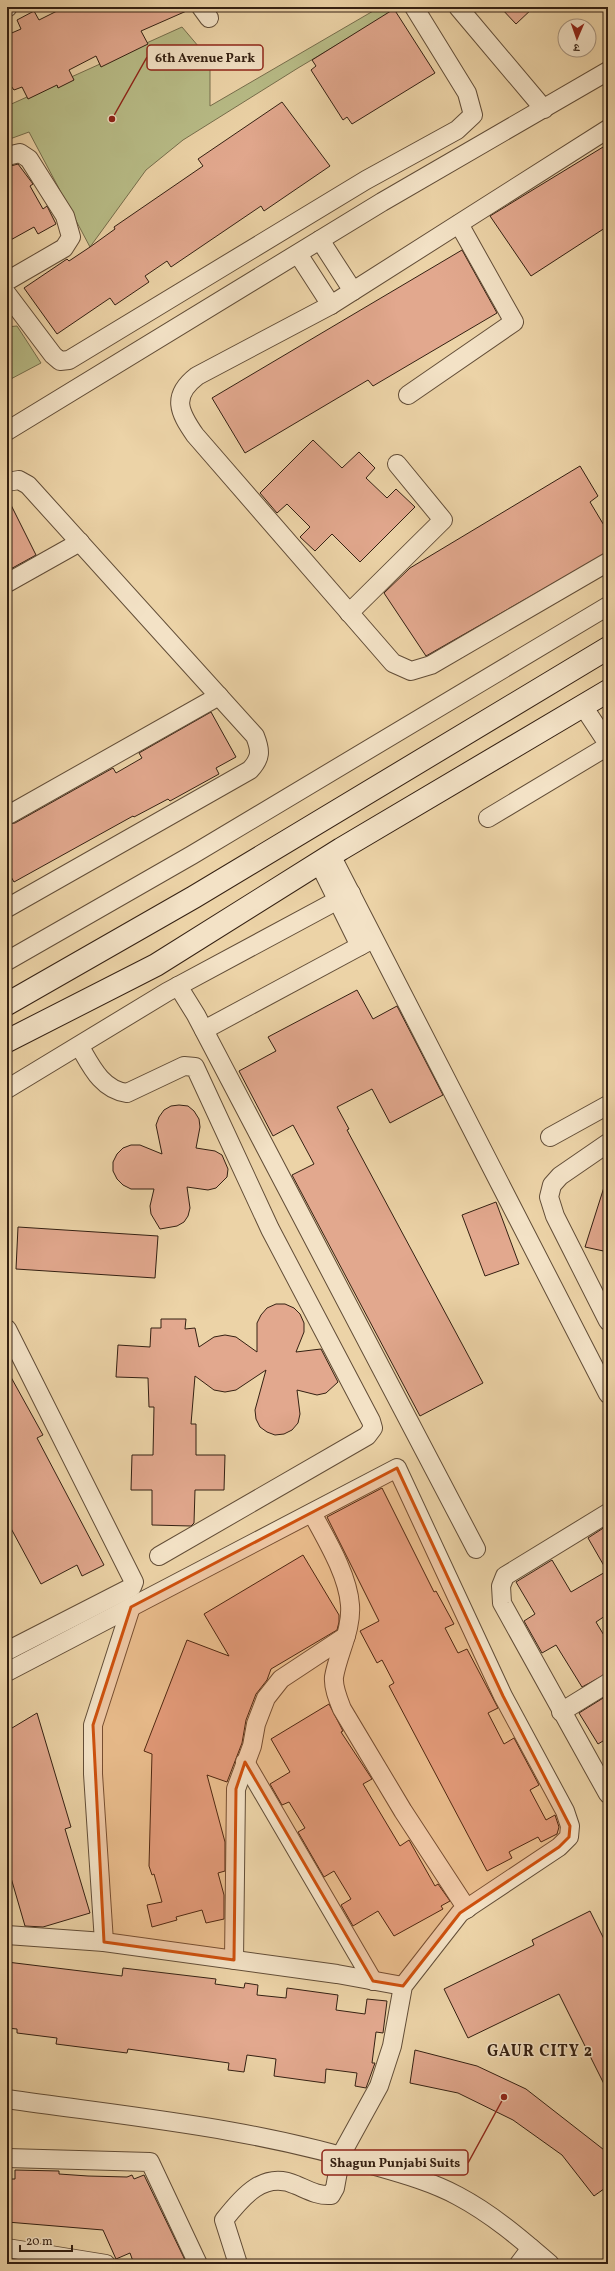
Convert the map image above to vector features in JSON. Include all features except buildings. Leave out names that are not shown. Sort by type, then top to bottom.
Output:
[{"type":"street","points":[[7,294],[53,355],[60,361],[68,360],[256,248],[273,236],[366,180],[457,130],[473,115],[466,93],[414,7]]},
{"type":"street","points":[[458,7],[544,109]]},
{"type":"street","points":[[7,431],[382,202],[608,71]]},
{"type":"street","points":[[608,129],[330,305],[197,376],[185,385],[180,402],[182,416],[195,435],[393,663],[411,671],[431,666],[608,562]]},
{"type":"street","points":[[7,156],[20,154],[29,159],[65,216],[71,237],[64,248],[7,281]]},
{"type":"street","points":[[408,395],[514,322],[459,224]]},
{"type":"street","points":[[273,236],[286,261],[330,305]]},
{"type":"street","points":[[320,240],[354,290]]},
{"type":"street","points":[[256,248],[286,261]]},
{"type":"street","points":[[349,613],[443,520],[397,464]]},
{"type":"street","points":[[7,482],[19,480],[28,485],[255,736],[261,751],[258,761],[250,770],[7,908]]},
{"type":"street","points":[[7,583],[80,542]]},
{"type":"street","points":[[7,960],[192,855],[608,606]]},
{"type":"street","points":[[7,1004],[194,897],[608,648]]},
{"type":"street","points":[[7,1041],[156,965],[325,859],[608,691]]},
{"type":"street","points":[[10,814],[219,696]]},
{"type":"street","points":[[488,818],[608,745],[583,706]]},
{"type":"street","points":[[325,859],[367,942],[469,1127],[608,1394]]},
{"type":"street","points":[[7,1089],[178,986],[344,897]]},
{"type":"street","points":[[204,1030],[367,942]]},
{"type":"street","points":[[178,986],[204,1030],[476,1549]]},
{"type":"street","points":[[80,1046],[97,1077],[121,1092],[127,1093],[184,1066],[195,1067],[270,1229],[371,1421],[373,1428],[367,1436],[159,1556]]},
{"type":"street","points":[[550,1137],[608,1105]]},
{"type":"street","points":[[608,1143],[560,1176],[552,1185],[549,1197],[555,1216],[608,1321]]},
{"type":"street","points":[[7,1329],[134,1582],[132,1586],[7,1651]]},
{"type":"street","points":[[7,1672],[397,1468],[502,1696],[565,1811],[570,1826],[569,1837],[559,1846],[460,1913],[403,1986],[392,2046],[379,2086],[341,2155],[335,2188],[331,2194],[321,2196],[290,2182],[264,2181],[244,2195],[224,2220],[238,2264]]},
{"type":"street","points":[[312,1512],[330,1548],[347,1589],[350,1605],[346,1636],[334,1678],[336,1694],[342,1709],[403,1811],[467,1909]]},
{"type":"street","points":[[608,1513],[505,1576],[501,1586],[502,1603],[561,1712],[608,1794]]},
{"type":"street","points":[[104,1942],[94,1774],[93,1725],[131,1607]]},
{"type":"street","points":[[234,1960],[236,1789],[266,1698],[281,1679],[346,1636]]},
{"type":"street","points":[[561,1712],[608,1682]]},
{"type":"street","points":[[245,1762],[373,1981]]},
{"type":"street","points":[[7,1934],[104,1942],[337,1974],[403,1986]]},
{"type":"street","points":[[7,2099],[203,2126],[284,2140],[341,2155],[409,2176],[457,2196],[504,2225],[549,2264]]},
{"type":"street","points":[[7,2158],[150,2162],[198,2264]]},
{"type":"street","points":[[7,2248],[106,2264]]},
{"type":"street","points":[[519,2264],[531,2248]]},
{"type":"highlighted area","points":[[397,1468],[503,1696],[570,1826],[569,1837],[559,1847],[460,1913],[403,1986],[373,1981],[245,1762],[236,1789],[234,1960],[104,1942],[93,1725],[131,1607]]},
{"type":"green space","points":[[380,7],[397,9],[298,68],[183,140],[146,170],[90,247],[29,132],[7,140],[7,106],[182,27],[210,60],[210,106]]},
{"type":"green space","points":[[17,326],[41,363],[7,381],[7,327]]},
{"type":"place","name":"6th Avenue Park","points":[[112,119]]},
{"type":"place","name":"Shagun Punjabi Suits","points":[[504,2097]]},
{"type":"district","name":"GAUR CITY 2","points":[[540,2052]]}]
